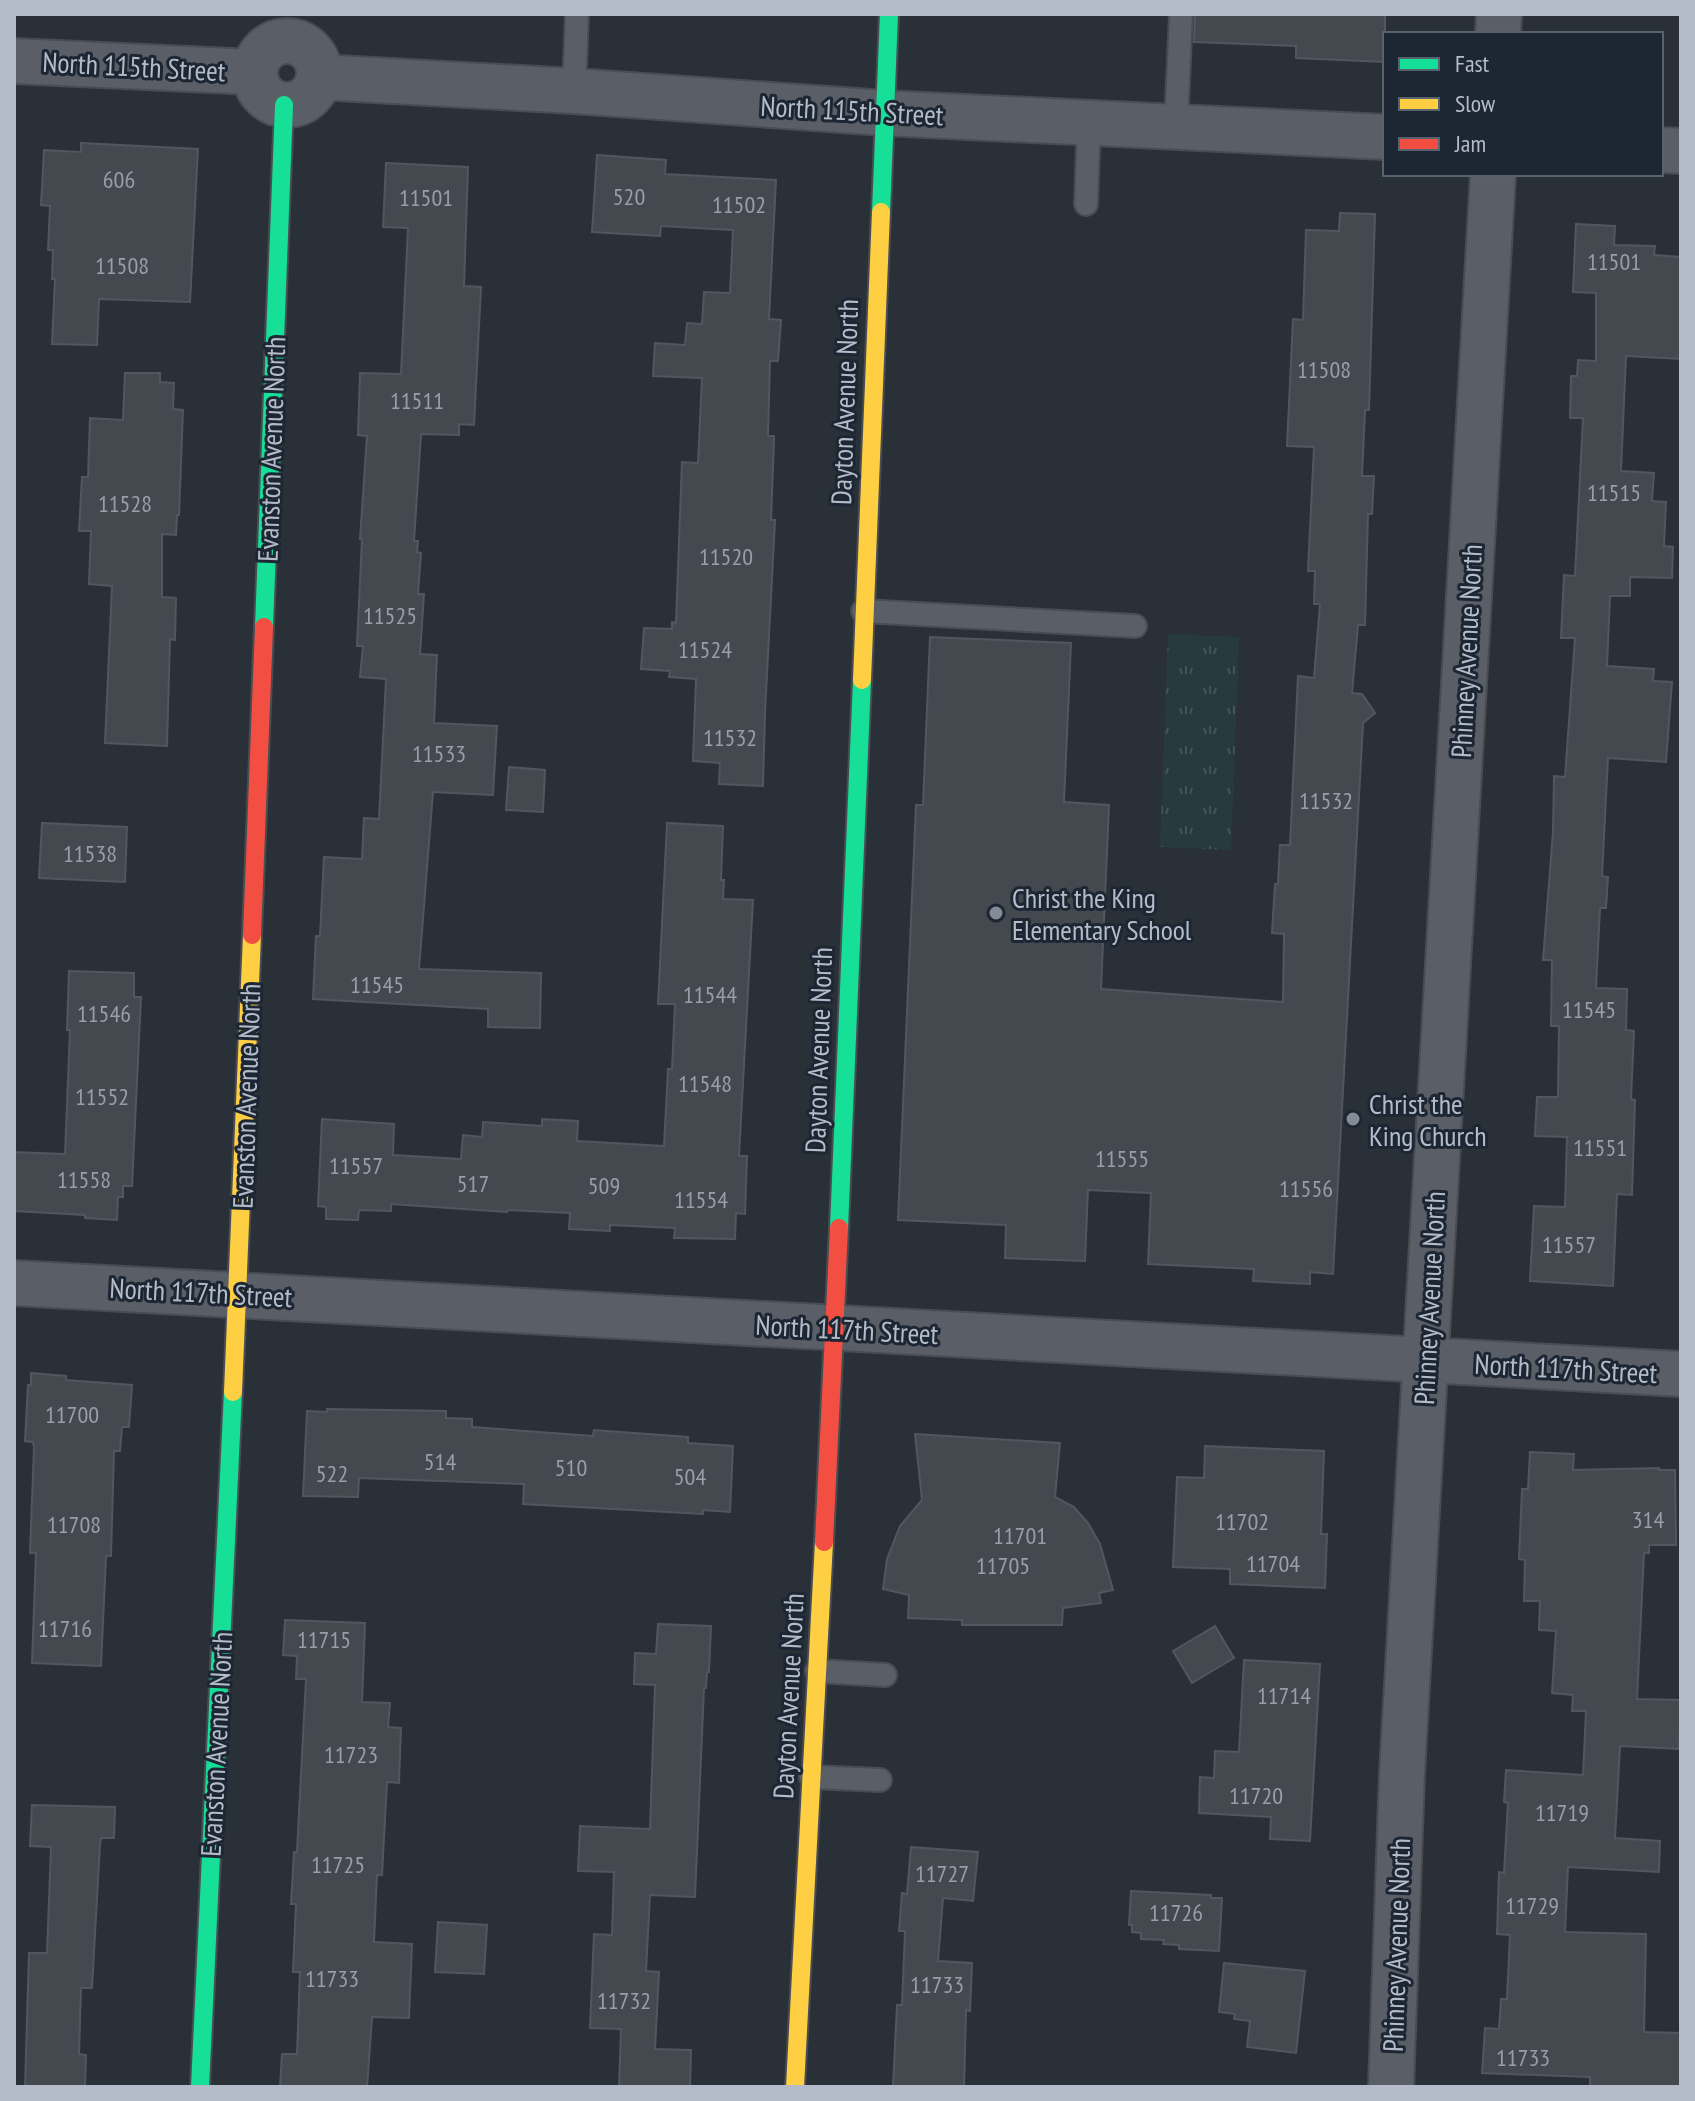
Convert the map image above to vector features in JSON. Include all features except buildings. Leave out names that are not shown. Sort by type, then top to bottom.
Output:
[{"type":"street","name":"Dayton Avenue North","points":[[795,2087],[835,1328],[889,14]]},
{"type":"street","points":[[289,27],[312,51],[317,60],[319,77],[313,92],[305,100],[284,105],[265,98],[258,89],[254,72],[263,50],[289,27]]},
{"type":"street","name":"North 115th Street","points":[[14,61],[254,72]]},
{"type":"street","name":"North 115th Street","points":[[319,77],[884,113],[1383,137]]},
{"type":"street","name":"Evanston Avenue North","points":[[200,2087],[238,1294],[284,105]]},
{"type":"street","name":"Phinney Avenue North","points":[[1391,2087],[1402,1773],[1493,176]]},
{"type":"street","name":"North 117th Street","points":[[14,1283],[1681,1374]]},
{"type":"lane","points":[[574,91],[577,14]]},
{"type":"lane","points":[[1176,126],[1181,14]]},
{"type":"lane","points":[[1086,204],[1089,122]]},
{"type":"lane","points":[[863,611],[1135,626]]},
{"type":"lane","points":[[817,1671],[885,1675]]},
{"type":"lane","points":[[811,1777],[880,1780]]},
{"type":"green space","points":[[1168,634],[1239,637],[1231,850],[1160,847]]},
{"type":"traffic: fast","points":[[881,212],[889,14]]},
{"type":"traffic: fast","points":[[264,627],[284,105]]},
{"type":"traffic: fast","points":[[839,1228],[862,680]]},
{"type":"traffic: fast","points":[[200,2087],[233,1392]]},
{"type":"traffic: slow","points":[[862,680],[881,212]]},
{"type":"traffic: slow","points":[[233,1392],[252,935]]},
{"type":"traffic: slow","points":[[795,2087],[824,1542]]},
{"type":"traffic: jam","points":[[252,935],[264,627]]},
{"type":"traffic: jam","points":[[824,1542],[839,1228]]},
{"type":"place","name":"Christ the King Elementary School","points":[[996,913]]},
{"type":"place","name":"Christ the King Church","points":[[1353,1119]]}]
